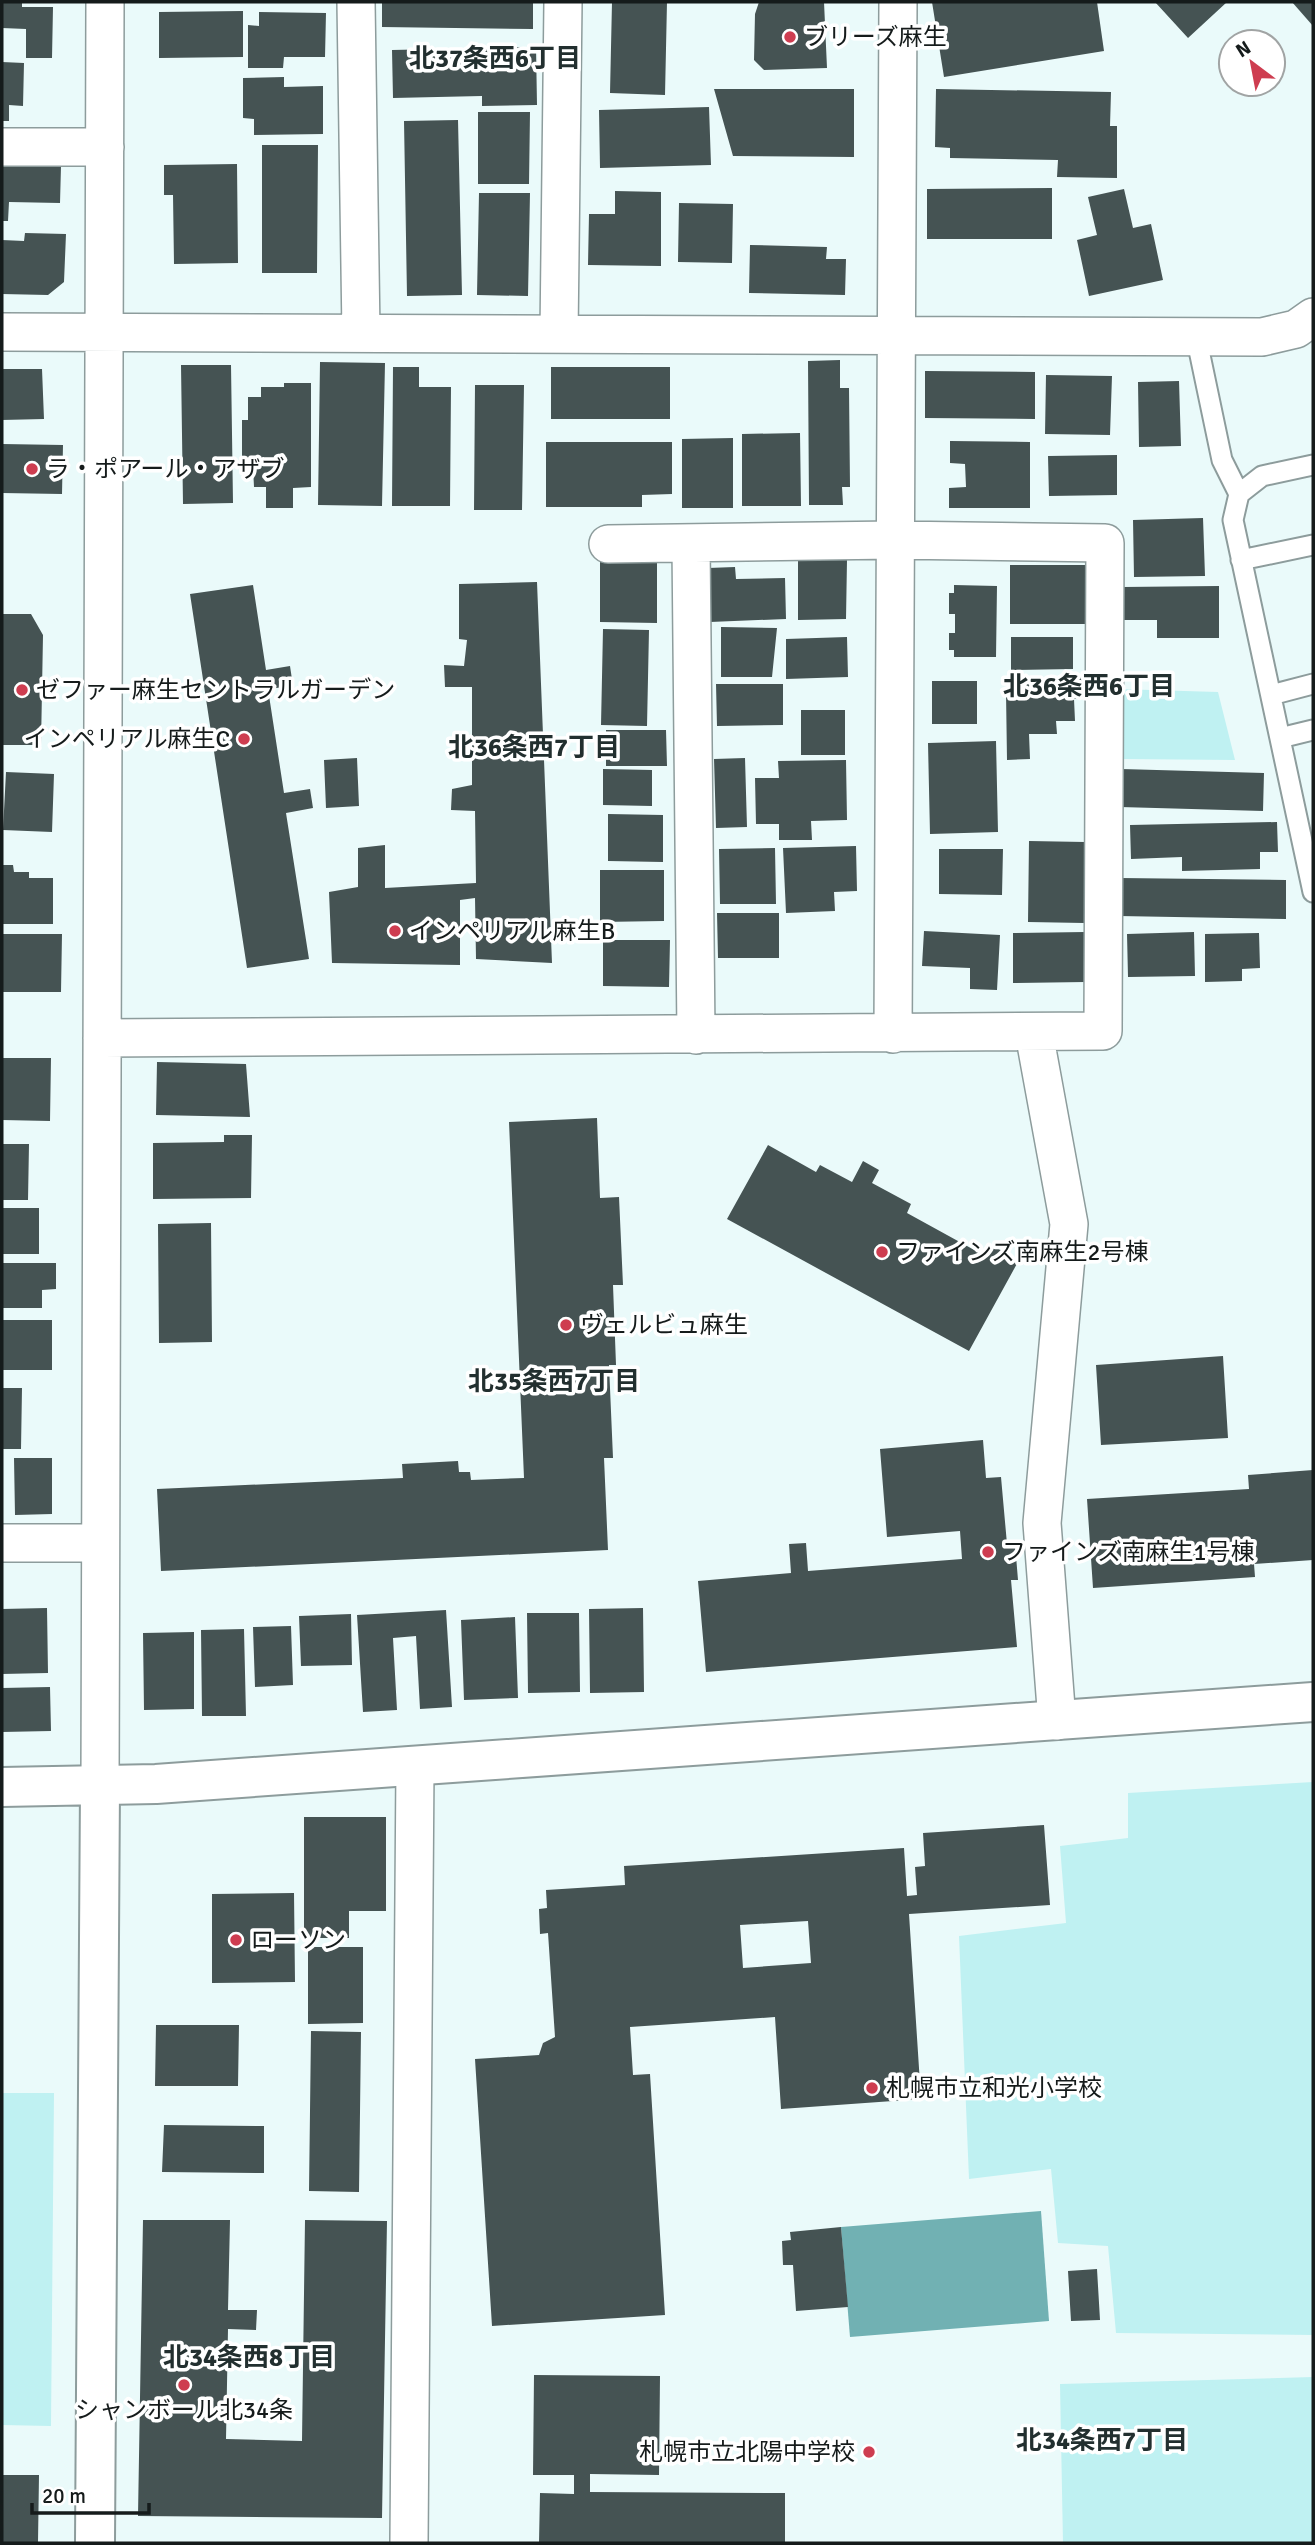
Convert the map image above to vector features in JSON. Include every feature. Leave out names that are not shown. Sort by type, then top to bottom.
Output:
[{"type":"street","points":[[95,2543],[105,2]]},
{"type":"street","points":[[356,2],[361,333]]},
{"type":"street","points":[[559,334],[563,2]]},
{"type":"street","points":[[893,1034],[898,2]]},
{"type":"street","points":[[2,147],[105,147]]},
{"type":"street","points":[[2,332],[1262,337],[1296,329],[1313,317]]},
{"type":"street","points":[[102,1038],[1103,1031],[1105,543],[894,540],[691,545],[608,544]]},
{"type":"street","points":[[691,545],[696,1035]]},
{"type":"street","points":[[1034,1033],[1069,1224],[1042,1523],[1057,1721]]},
{"type":"street","points":[[2,1543],[100,1543]]},
{"type":"street","points":[[2,1787],[100,1787],[1313,1703]]},
{"type":"street","points":[[409,2543],[415,1766]]},
{"type":"lane","points":[[1196,336],[1222,460],[1239,494]]},
{"type":"lane","points":[[1313,465],[1262,476],[1239,494],[1233,520],[1270,695],[1309,854],[1313,892]]},
{"type":"lane","points":[[1241,560],[1313,545]]},
{"type":"lane","points":[[1270,695],[1313,684]]},
{"type":"lane","points":[[1280,738],[1313,730]]},
{"type":"shaded area","points":[[1117,689],[1218,692],[1235,760],[1121,759]]},
{"type":"shaded area","points":[[1313,1782],[1313,2335],[1116,2333],[1108,2246],[1058,2243],[1051,2169],[969,2179],[959,1936],[1066,1923],[1060,1846],[1128,1838],[1128,1793]]},
{"type":"shaded area","points":[[2,2093],[54,2093],[51,2426],[2,2425]]},
{"type":"shaded area","points":[[1041,2211],[1049,2321],[850,2337],[841,2227]]},
{"type":"shaded area","points":[[1313,2377],[1313,2543],[1063,2543],[1060,2384]]},
{"type":"building","points":[[2,2],[22,2],[22,7],[53,7],[52,58],[26,58],[26,29],[2,28]]},
{"type":"building","points":[[382,2],[533,2],[533,29],[382,27]]},
{"type":"building","points":[[612,2],[667,2],[665,95],[610,93]]},
{"type":"building","name":"ブリーズ麻生","points":[[759,2],[824,2],[827,68],[764,70],[754,60],[755,14]]},
{"type":"building","points":[[932,2],[1097,2],[1104,51],[944,77]]},
{"type":"building","points":[[1155,2],[1227,2],[1188,38]]},
{"type":"building","points":[[1292,2],[1313,2],[1313,26]]},
{"type":"building","points":[[243,11],[243,57],[159,58],[159,12]]},
{"type":"building","points":[[259,12],[326,13],[325,57],[284,57],[283,68],[248,68],[248,25],[259,26]]},
{"type":"building","points":[[536,47],[537,105],[482,106],[482,96],[393,98],[392,50]]},
{"type":"building","points":[[2,62],[24,63],[23,106],[9,105],[9,121],[2,121]]},
{"type":"building","points":[[284,77],[284,87],[323,86],[323,134],[254,135],[254,119],[243,118],[243,78]]},
{"type":"building","points":[[714,89],[854,89],[854,157],[733,156]]},
{"type":"building","points":[[936,89],[1111,92],[1110,126],[1117,126],[1117,178],[1057,177],[1058,160],[950,158],[950,148],[935,147]]},
{"type":"building","points":[[709,107],[711,165],[600,168],[599,110]]},
{"type":"building","points":[[478,112],[530,112],[529,184],[478,184]]},
{"type":"building","points":[[458,120],[462,295],[407,296],[404,121]]},
{"type":"building","points":[[262,145],[318,145],[317,273],[262,273]]},
{"type":"building","points":[[2,164],[61,166],[60,203],[9,202],[8,221],[2,221]]},
{"type":"building","points":[[237,164],[238,263],[174,264],[173,195],[164,195],[164,165]]},
{"type":"building","points":[[1052,188],[1052,239],[927,239],[927,189]]},
{"type":"building","points":[[1124,189],[1133,228],[1151,224],[1163,280],[1089,296],[1077,240],[1097,235],[1088,197]]},
{"type":"building","points":[[615,191],[661,192],[661,266],[588,265],[589,214],[615,214]]},
{"type":"building","points":[[479,193],[530,193],[528,296],[477,295]]},
{"type":"building","points":[[679,203],[733,204],[732,263],[678,262]]},
{"type":"building","points":[[25,233],[66,234],[64,282],[48,295],[2,294],[2,240],[24,241]]},
{"type":"building","points":[[750,245],[827,247],[826,259],[846,259],[845,295],[749,293]]},
{"type":"building","points":[[840,360],[840,388],[849,388],[850,487],[842,487],[843,505],[809,505],[808,361]]},
{"type":"building","points":[[320,362],[385,363],[382,506],[318,505]]},
{"type":"building","points":[[181,365],[231,365],[233,503],[183,504]]},
{"type":"building","points":[[393,367],[419,367],[419,387],[451,387],[450,506],[392,506]]},
{"type":"building","points":[[551,367],[670,367],[670,419],[551,419]]},
{"type":"building","points":[[2,369],[42,369],[44,419],[2,420]]},
{"type":"building","points":[[925,371],[1035,372],[1035,419],[925,418]]},
{"type":"building","points":[[1046,375],[1112,376],[1110,435],[1045,434]]},
{"type":"building","points":[[1179,381],[1181,446],[1139,447],[1138,382]]},
{"type":"building","points":[[284,383],[311,383],[311,487],[293,488],[293,508],[266,508],[266,487],[254,487],[253,467],[242,467],[242,420],[248,420],[248,397],[261,397],[261,387],[284,387]]},
{"type":"building","points":[[475,385],[524,385],[522,510],[474,510]]},
{"type":"building","points":[[800,433],[801,506],[742,506],[742,434]]},
{"type":"building","points":[[733,438],[733,508],[682,508],[682,439]]},
{"type":"building","points":[[950,441],[1030,442],[1030,508],[949,508],[949,488],[966,487],[965,464],[950,463]]},
{"type":"building","points":[[546,442],[672,442],[672,494],[642,495],[642,507],[546,507]]},
{"type":"building","name":"ラ・ポアール・アザブ","points":[[2,444],[63,445],[62,494],[2,493]]},
{"type":"building","points":[[1117,455],[1117,495],[1049,496],[1048,456]]},
{"type":"building","points":[[1203,518],[1205,576],[1134,577],[1133,520]]},
{"type":"building","points":[[798,560],[847,560],[846,619],[798,620]]},
{"type":"building","points":[[600,561],[657,561],[657,623],[600,622]]},
{"type":"building","points":[[1010,565],[1090,565],[1090,624],[1010,624]]},
{"type":"building","points":[[735,567],[736,579],[785,578],[786,619],[710,622],[708,568]]},
{"type":"building","points":[[537,582],[552,963],[476,959],[475,898],[460,900],[460,965],[332,963],[329,892],[358,887],[358,848],[385,845],[385,888],[476,883],[475,811],[451,810],[452,789],[472,785],[472,687],[445,687],[444,665],[464,666],[467,640],[459,639],[459,584]]},
{"type":"building","name":"インペリアル麻生C","points":[[253,585],[266,670],[290,666],[293,686],[268,689],[284,793],[310,789],[313,808],[286,813],[309,959],[247,968],[190,594]]},
{"type":"building","points":[[954,585],[997,586],[996,657],[954,657],[954,650],[949,650],[949,633],[955,633],[955,614],[949,614],[949,593],[954,593]]},
{"type":"building","points":[[1219,586],[1219,638],[1157,638],[1157,620],[1123,620],[1123,587]]},
{"type":"building","name":"ゼファー麻生セントラルガーデン","points":[[2,614],[31,614],[43,635],[41,745],[2,745]]},
{"type":"building","points":[[721,627],[777,628],[772,677],[721,677]]},
{"type":"building","points":[[603,629],[649,630],[647,726],[601,725]]},
{"type":"building","points":[[847,637],[848,677],[786,679],[786,639]]},
{"type":"building","points":[[1011,637],[1073,637],[1073,669],[1011,670]]},
{"type":"building","points":[[1085,677],[1085,699],[1074,699],[1075,721],[1056,721],[1057,734],[1029,734],[1030,759],[1007,760],[1006,692],[1016,692],[1015,679]]},
{"type":"building","points":[[932,681],[977,681],[977,724],[932,724]]},
{"type":"building","points":[[716,684],[783,684],[783,725],[717,726]]},
{"type":"building","points":[[801,710],[845,710],[845,755],[801,755]]},
{"type":"building","points":[[606,730],[666,730],[667,766],[606,766]]},
{"type":"building","points":[[996,741],[998,832],[930,834],[928,743]]},
{"type":"building","points":[[357,758],[359,806],[326,808],[324,760]]},
{"type":"building","points":[[745,758],[747,827],[716,828],[714,759]]},
{"type":"building","points":[[846,760],[847,820],[811,821],[812,840],[779,840],[779,824],[756,824],[755,778],[779,778],[778,761]]},
{"type":"building","points":[[603,769],[652,770],[652,806],[603,805]]},
{"type":"building","points":[[1121,769],[1264,773],[1263,811],[1120,807]]},
{"type":"building","points":[[6,772],[54,774],[52,832],[3,830]]},
{"type":"building","points":[[608,814],[663,815],[663,862],[608,861]]},
{"type":"building","points":[[1277,822],[1278,852],[1260,852],[1260,869],[1182,871],[1182,857],[1131,859],[1130,825]]},
{"type":"building","points":[[1029,841],[1085,842],[1084,923],[1028,922]]},
{"type":"building","points":[[856,846],[857,891],[834,892],[835,911],[786,913],[783,848]]},
{"type":"building","points":[[775,848],[776,904],[720,904],[719,849]]},
{"type":"building","points":[[939,849],[1003,849],[1002,895],[939,894]]},
{"type":"building","points":[[2,865],[13,865],[14,872],[29,872],[29,878],[53,878],[53,924],[2,924]]},
{"type":"building","points":[[600,870],[664,870],[664,921],[600,922]]},
{"type":"building","points":[[1120,878],[1286,880],[1286,919],[1119,916]]},
{"type":"building","points":[[717,913],[779,913],[779,958],[718,958]]},
{"type":"building","points":[[924,931],[1000,935],[997,990],[970,989],[970,968],[922,966]]},
{"type":"building","points":[[1085,932],[1085,982],[1013,983],[1013,933]]},
{"type":"building","points":[[1194,932],[1195,976],[1128,977],[1127,934]]},
{"type":"building","points":[[1259,933],[1260,968],[1242,969],[1242,981],[1205,982],[1205,934]]},
{"type":"building","points":[[2,934],[62,934],[61,992],[2,992]]},
{"type":"building","points":[[603,940],[670,940],[669,987],[603,986]]},
{"type":"building","points":[[2,1058],[51,1058],[50,1121],[2,1120]]},
{"type":"building","points":[[157,1062],[246,1064],[250,1117],[156,1115]]},
{"type":"building","name":"ヴェルビュ麻生","points":[[597,1118],[600,1198],[619,1197],[623,1285],[613,1285],[616,1365],[609,1365],[613,1458],[604,1458],[608,1550],[161,1571],[157,1489],[403,1478],[402,1464],[458,1461],[459,1472],[470,1472],[471,1480],[524,1478],[509,1122]]},
{"type":"building","points":[[224,1135],[252,1135],[251,1198],[153,1199],[153,1143],[224,1142]]},
{"type":"building","points":[[2,1144],[29,1144],[28,1200],[2,1200]]},
{"type":"building","name":"ファインズ南麻生2号棟","points":[[768,1145],[816,1172],[820,1165],[852,1182],[863,1161],[879,1170],[872,1183],[911,1204],[907,1213],[987,1257],[993,1246],[1019,1260],[969,1351],[727,1219]]},
{"type":"building","points":[[2,1208],[39,1208],[39,1254],[2,1254]]},
{"type":"building","points":[[211,1223],[212,1342],[159,1343],[158,1224]]},
{"type":"building","points":[[2,1263],[56,1263],[56,1289],[42,1290],[42,1308],[2,1308]]},
{"type":"building","points":[[2,1320],[52,1320],[52,1370],[2,1370]]},
{"type":"building","points":[[1223,1356],[1228,1438],[1101,1445],[1096,1365]]},
{"type":"building","points":[[2,1388],[22,1388],[21,1449],[2,1449]]},
{"type":"building","name":"ファインズ南麻生1号棟","points":[[983,1440],[986,1478],[1001,1477],[1007,1544],[1015,1544],[1018,1580],[1011,1580],[1017,1647],[706,1672],[698,1581],[791,1573],[789,1544],[806,1543],[808,1571],[962,1559],[960,1531],[887,1537],[880,1449]]},
{"type":"building","points":[[14,1458],[52,1458],[52,1514],[15,1515]]},
{"type":"building","points":[[1313,1470],[1313,1560],[1254,1564],[1255,1577],[1093,1588],[1087,1499],[1249,1489],[1248,1475]]},
{"type":"building","points":[[47,1608],[48,1673],[2,1674],[2,1609]]},
{"type":"building","points":[[643,1608],[644,1692],[590,1693],[589,1609]]},
{"type":"building","points":[[446,1610],[452,1707],[420,1709],[416,1636],[393,1638],[397,1710],[363,1712],[357,1615]]},
{"type":"building","points":[[527,1613],[579,1613],[580,1692],[528,1693]]},
{"type":"building","points":[[351,1614],[352,1665],[301,1666],[299,1616]]},
{"type":"building","points":[[515,1617],[518,1698],[464,1700],[461,1620]]},
{"type":"building","points":[[291,1626],[293,1685],[255,1687],[253,1627]]},
{"type":"building","points":[[244,1629],[246,1716],[202,1716],[201,1630]]},
{"type":"building","points":[[194,1632],[194,1709],[144,1710],[143,1633]]},
{"type":"building","points":[[50,1687],[51,1731],[2,1732],[2,1688]]},
{"type":"building","points":[[304,1817],[386,1817],[386,1911],[349,1911],[349,1938],[304,1938]]},
{"type":"building","points":[[1044,1825],[1050,1905],[909,1914],[921,2099],[781,2109],[775,2017],[630,2027],[633,2075],[650,2074],[665,2315],[492,2326],[475,2059],[539,2055],[543,2043],[555,2037],[548,1933],[540,1934],[539,1909],[547,1908],[546,1890],[625,1885],[624,1866],[904,1848],[907,1896],[917,1895],[915,1867],[925,1866],[923,1833]],"holes":[[[808,1921],[811,1963],[743,1968],[740,1925]]]},
{"type":"building","points":[[294,1893],[295,1982],[212,1983],[212,1894]]},
{"type":"building","points":[[308,1947],[363,1947],[363,2023],[308,2024]]},
{"type":"building","points":[[156,2025],[239,2025],[238,2086],[155,2086]]},
{"type":"building","points":[[311,2031],[361,2032],[359,2192],[309,2191]]},
{"type":"building","points":[[164,2125],[264,2126],[264,2173],[162,2172]]},
{"type":"building","name":"シャンボール北34条","points":[[143,2220],[230,2220],[228,2310],[257,2310],[256,2330],[228,2329],[226,2439],[302,2441],[305,2220],[387,2221],[382,2518],[138,2516]]},
{"type":"building","points":[[841,2227],[848,2307],[796,2311],[793,2265],[783,2265],[782,2241],[791,2240],[790,2232]]},
{"type":"building","points":[[1097,2269],[1100,2320],[1071,2321],[1068,2271]]},
{"type":"building","points":[[534,2375],[660,2376],[659,2475],[590,2474],[590,2492],[785,2493],[785,2543],[539,2543],[540,2493],[574,2494],[574,2475],[533,2475]]},
{"type":"building","points":[[2,2475],[39,2475],[38,2543],[2,2543]]},
{"type":"place","name":"ブリーズ麻生","points":[[790,37]]},
{"type":"place","name":"ラ・ポアール・アザブ","points":[[32,469]]},
{"type":"place","name":"ゼファー麻生セントラルガーデン","points":[[22,690]]},
{"type":"place","name":"インペリアル麻生C","points":[[244,739]]},
{"type":"place","name":"インペリアル麻生B","points":[[395,931]]},
{"type":"place","name":"ファインズ南麻生2号棟","points":[[882,1252]]},
{"type":"place","name":"ヴェルビュ麻生","points":[[566,1325]]},
{"type":"place","name":"ファインズ南麻生1号棟","points":[[988,1552]]},
{"type":"place","name":"ローソン","points":[[236,1940]]},
{"type":"place","name":"札幌市立和光小学校","points":[[872,2088]]},
{"type":"place","name":"シャンボール北34条","points":[[184,2385]]},
{"type":"place","name":"札幌市立北陽中学校","points":[[869,2452]]},
{"type":"district","name":"北37条西6丁目","points":[[495,58]]},
{"type":"district","name":"北36条西6丁目","points":[[1089,686]]},
{"type":"district","name":"北36条西7丁目","points":[[534,747]]},
{"type":"district","name":"北35条西7丁目","points":[[554,1381]]},
{"type":"district","name":"北34条西8丁目","points":[[249,2357]]},
{"type":"district","name":"北34条西7丁目","points":[[1102,2440]]}]
